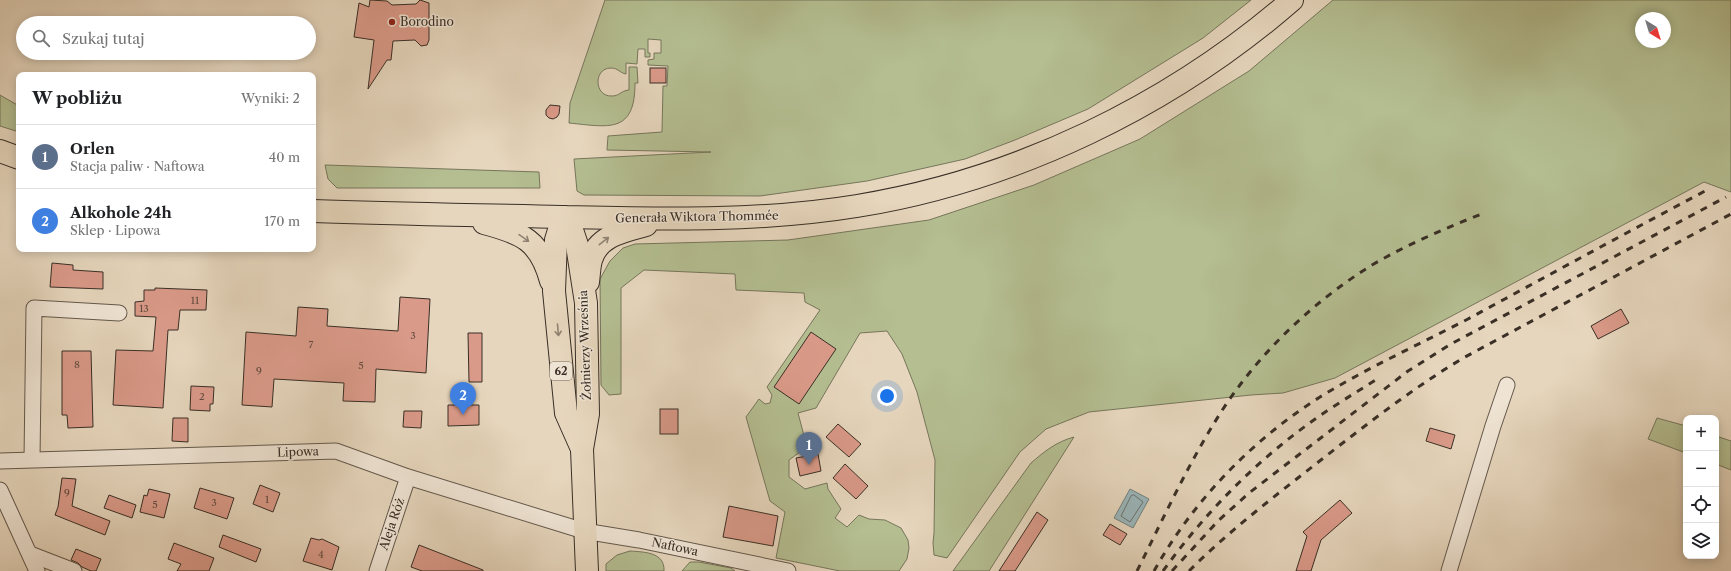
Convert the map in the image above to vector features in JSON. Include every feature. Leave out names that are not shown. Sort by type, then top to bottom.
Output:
[{"type":"main road","name":"Generała Wiktora Thommée","points":[[316,211],[663,220],[782,216],[858,206],[925,192],[986,174],[1046,152],[1101,127],[1162,94],[1243,40],[1292,0]]},
{"type":"main road","points":[[0,151],[16,157]]},
{"type":"main road","name":"62","points":[[448,214],[508,229],[527,240],[543,256],[554,291]]},
{"type":"main road","name":"Żołnierzy Września","points":[[563,217],[556,240],[554,291],[566,413],[582,448]]},
{"type":"main road","name":"Żołnierzy Września","points":[[563,217],[573,233],[577,245],[586,303],[588,414],[582,448],[586,571]]},
{"type":"main road","points":[[586,303],[591,260],[594,251],[600,243],[609,237],[663,220]]},
{"type":"street","points":[[32,459],[34,308],[119,313]]},
{"type":"street","points":[[1449,571],[1507,385]]},
{"type":"street","name":"Lipowa","points":[[0,461],[336,451],[408,478],[584,531]]},
{"type":"street","name":"Aleja Róż","points":[[377,571],[408,478]]},
{"type":"street","points":[[0,490],[37,571]]},
{"type":"street","name":"Naftowa","points":[[584,531],[640,540],[788,571]]},
{"type":"street","points":[[30,554],[74,571]]},
{"type":"green space","points":[[605,0],[1251,0],[1203,38],[1088,109],[1015,140],[965,159],[867,181],[760,196],[584,195],[577,191],[574,159],[711,152],[607,150],[608,136],[662,132],[663,86],[667,86],[668,66],[648,65],[648,60],[654,59],[654,53],[661,53],[661,40],[648,39],[648,53],[650,53],[650,57],[645,57],[645,49],[638,49],[637,64],[626,63],[626,74],[611,68],[605,69],[599,77],[599,88],[602,92],[606,95],[615,96],[629,90],[629,67],[637,67],[638,83],[635,83],[634,100],[625,119],[617,124],[607,126],[569,123],[570,103]]},
{"type":"green space","points":[[1333,0],[1731,0],[1731,192],[1704,182],[1335,378],[1283,393],[1089,412],[1046,429],[1020,452],[947,558],[934,555],[935,460],[917,392],[902,354],[887,331],[860,333],[816,408],[798,413],[807,447],[789,460],[789,477],[805,489],[827,483],[828,489],[841,509],[835,518],[847,527],[859,515],[869,519],[885,520],[901,528],[908,540],[909,548],[907,559],[899,571],[840,571],[776,558],[785,512],[770,501],[746,417],[759,399],[765,404],[770,403],[772,395],[767,387],[820,310],[805,302],[804,293],[736,290],[735,274],[644,270],[621,288],[621,394],[609,395],[601,385],[600,279],[610,261],[623,248],[635,244],[788,240],[929,220],[1034,185],[1140,139],[1249,71]]},
{"type":"green space","points":[[0,95],[16,104],[16,131],[0,126]]},
{"type":"green space","points":[[325,165],[539,172],[540,188],[337,188],[328,179]]},
{"type":"green space","points":[[1657,418],[1683,425],[1683,452],[1648,439]]},
{"type":"green space","points":[[1074,437],[989,571],[953,571],[1031,463],[1051,447]]},
{"type":"green space","points":[[1719,437],[1731,441],[1731,470],[1719,465]]},
{"type":"green space","points":[[630,551],[653,554],[661,560],[664,571],[606,571],[606,564],[617,555]]},
{"type":"green space","points":[[690,562],[699,562],[731,568],[735,571],[682,571]]},
{"type":"water","points":[[1130,489],[1149,499],[1133,528],[1114,518]]},
{"type":"building","name":"Borodino","points":[[370,0],[387,1],[392,5],[416,4],[420,0],[429,3],[429,40],[427,45],[421,46],[415,40],[393,41],[391,60],[387,60],[368,89],[374,40],[354,37],[359,3],[369,7]]},
{"type":"building","points":[[650,68],[666,68],[666,83],[650,83]]},
{"type":"building","points":[[550,105],[560,106],[559,114],[553,119],[546,115],[546,110]]},
{"type":"building","points":[[52,263],[73,265],[73,270],[103,272],[103,289],[50,287]]},
{"type":"building","points":[[155,288],[207,290],[206,310],[180,310],[178,330],[168,330],[163,408],[113,405],[116,350],[153,351],[156,317],[135,316],[135,302],[144,301],[144,290],[155,290]]},
{"type":"building","points":[[400,297],[430,299],[426,373],[376,369],[375,402],[343,401],[344,383],[274,379],[272,407],[242,405],[246,332],[296,336],[298,307],[328,309],[327,326],[398,331]]},
{"type":"building","points":[[1621,309],[1629,323],[1598,339],[1591,326]]},
{"type":"building","points":[[811,332],[836,349],[799,404],[774,387]]},
{"type":"building","points":[[468,333],[482,333],[482,382],[469,382]]},
{"type":"building","points":[[62,351],[91,351],[93,427],[68,428],[67,415],[62,415]]},
{"type":"building","points":[[191,386],[214,387],[213,404],[210,404],[210,411],[190,410]]},
{"type":"building","points":[[448,405],[479,405],[479,425],[448,426]]},
{"type":"building","points":[[660,409],[678,409],[678,434],[660,434]]},
{"type":"building","points":[[404,411],[422,411],[421,428],[403,427]]},
{"type":"building","points":[[173,418],[188,418],[188,442],[172,441]]},
{"type":"building","points":[[838,424],[861,444],[849,457],[826,437]]},
{"type":"building","points":[[1430,428],[1455,435],[1451,449],[1426,441]]},
{"type":"building","points":[[818,454],[821,471],[800,476],[796,458]]},
{"type":"building","points":[[845,464],[868,486],[856,499],[833,478]]},
{"type":"building","points":[[62,478],[76,479],[72,506],[110,521],[105,535],[55,515],[58,507]]},
{"type":"building","points":[[260,485],[280,493],[273,512],[253,504]]},
{"type":"building","points":[[200,488],[234,498],[227,519],[194,508]]},
{"type":"building","points":[[149,489],[170,494],[164,518],[140,512],[144,495],[147,496]]},
{"type":"building","points":[[109,495],[136,505],[132,518],[104,508]]},
{"type":"building","points":[[1340,500],[1352,513],[1321,540],[1311,571],[1296,571],[1307,536],[1303,532]]},
{"type":"building","points":[[729,506],[778,516],[773,546],[723,537]]},
{"type":"building","points":[[1037,512],[1048,520],[1015,571],[999,571]]},
{"type":"building","points":[[1110,524],[1127,534],[1120,545],[1103,535]]},
{"type":"building","points":[[223,535],[261,549],[256,562],[219,547]]},
{"type":"building","points":[[311,538],[319,540],[322,539],[339,547],[332,570],[303,561]]},
{"type":"building","points":[[174,543],[214,558],[209,571],[177,571],[181,564],[168,559]]},
{"type":"building","points":[[419,545],[483,571],[422,571],[411,567]]},
{"type":"building","points":[[76,549],[101,559],[96,571],[91,571],[71,560]]},
{"type":"railway","points":[[1154,571],[1187,520],[1226,474],[1248,452],[1295,414],[1320,397],[1356,376],[1468,319],[1705,191]]},
{"type":"railway","points":[[1172,571],[1218,521],[1249,493],[1408,371],[1451,344],[1726,197]]},
{"type":"railway","points":[[1137,571],[1199,448],[1211,428],[1238,388],[1272,347],[1309,311],[1372,265],[1399,250],[1484,213]]},
{"type":"railway","points":[[1189,571],[1238,526],[1273,498],[1377,417],[1429,380],[1465,357],[1731,214]]},
{"type":"railway","points":[[1163,571],[1195,529],[1250,472],[1311,422],[1380,377]]},
{"type":"place","name":"Borodino","points":[[392,22]]},
{"type":"place","name":"Alkohole 24h","points":[[463,415]]},
{"type":"place","name":"Orlen","points":[[809,465]]}]
